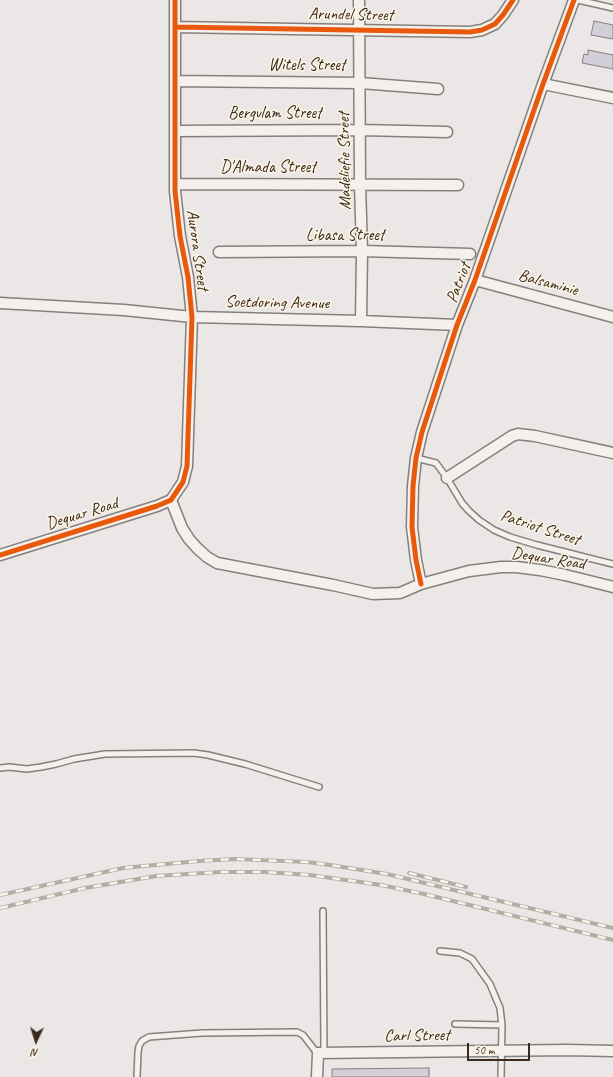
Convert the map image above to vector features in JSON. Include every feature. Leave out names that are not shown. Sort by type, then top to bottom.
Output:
[{"type":"street","name":"Aurora Street","points":[[171,500],[183,482],[187,466],[192,317],[188,277],[180,236],[175,184],[175,0]]},
{"type":"street","name":"Madeliefie Street","points":[[359,0],[362,251],[361,321]]},
{"type":"street","name":"Arundel Street","points":[[175,27],[470,32],[482,30],[495,24],[513,0]]},
{"type":"street","name":"Patriot","points":[[421,584],[412,527],[413,486],[416,458],[422,432],[428,410],[475,280],[542,84],[574,0]]},
{"type":"street","name":"Witels Street","points":[[176,81],[360,83],[438,89]]},
{"type":"street","points":[[542,84],[613,98]]},
{"type":"street","name":"Bergvlam Street","points":[[175,131],[360,130],[447,132]]},
{"type":"street","name":"D'Almada Street","points":[[175,184],[458,185]]},
{"type":"street","name":"Libasa Street","points":[[219,252],[362,251],[470,254]]},
{"type":"street","name":"Balsaminie","points":[[475,280],[613,317]]},
{"type":"street","name":"Soetdoring Avenue","points":[[0,303],[124,310],[192,317],[458,325]]},
{"type":"street","points":[[447,478],[512,436],[518,434],[535,436],[613,453]]},
{"type":"street","name":"Dequar Road","points":[[0,555],[157,506],[171,500],[182,528],[189,539],[207,557],[217,563],[373,594],[400,593],[421,584],[469,571],[485,568],[516,567],[565,575],[613,587]]},
{"type":"street","name":"Carl Street","points":[[321,1053],[567,1050],[613,1051]]},
{"type":"street","points":[[317,1077],[321,1053]]},
{"type":"lane","points":[[578,0],[613,8]]},
{"type":"lane","name":"Patriot Street","points":[[416,458],[436,463],[462,503],[479,520],[494,530],[510,537],[537,545],[613,564]]},
{"type":"lane","points":[[0,768],[10,767],[27,769],[111,753],[194,754],[208,755],[245,764],[319,787]]},
{"type":"lane","points":[[321,1053],[323,911]]},
{"type":"lane","points":[[440,951],[460,953],[472,959],[490,984],[500,1008],[502,1025],[501,1077]]},
{"type":"lane","points":[[455,1024],[502,1025]]},
{"type":"lane","points":[[137,1077],[139,1046],[142,1041],[149,1037],[202,1033],[297,1032],[303,1035],[321,1053]]},
{"type":"building","points":[[594,21],[613,25],[613,39],[591,35]]},
{"type":"building","points":[[588,50],[613,55],[613,69],[582,63],[584,54],[588,55]]},
{"type":"building","points":[[429,1068],[429,1077],[332,1077],[332,1069]]},
{"type":"railway","points":[[0,895],[123,868],[235,859],[307,862],[387,874],[613,928]]},
{"type":"railway","points":[[0,908],[85,888],[156,876],[220,872],[265,872],[310,875],[381,885],[613,940]]},
{"type":"railway","points":[[409,873],[466,887]]},
{"type":"cycle path","points":[[0,555],[157,506],[171,500],[183,482],[187,466],[192,317],[188,277],[180,236],[175,191],[175,0]]},
{"type":"cycle path","points":[[175,27],[470,32],[482,30],[495,24],[513,0]]},
{"type":"cycle path","points":[[421,584],[412,527],[413,486],[416,458],[422,432],[457,325],[475,280],[543,84],[574,0]]}]
